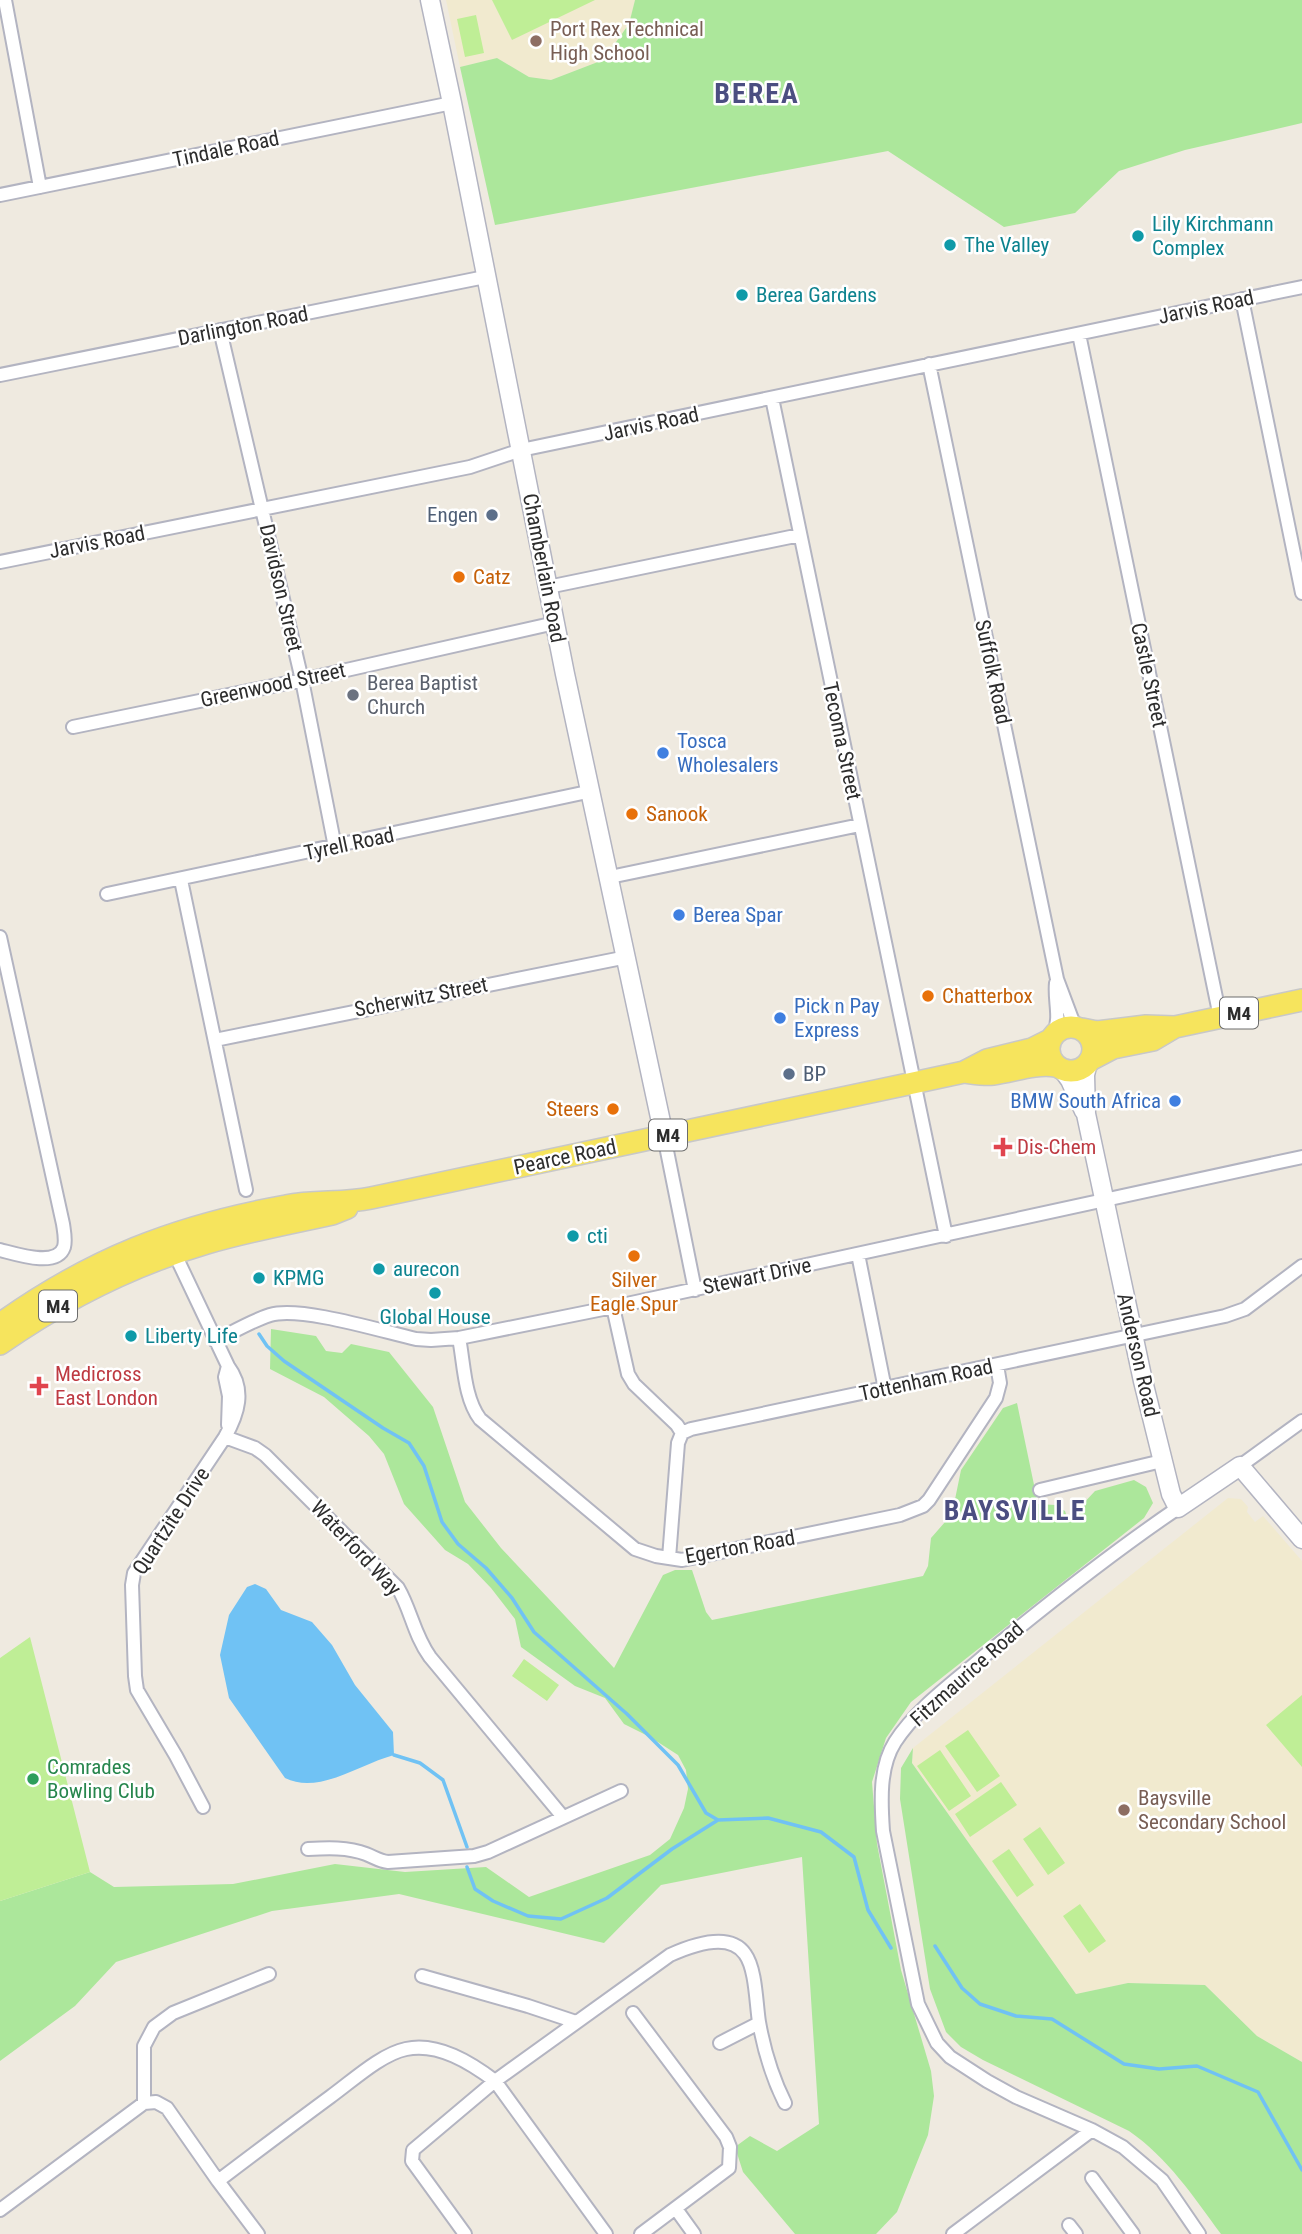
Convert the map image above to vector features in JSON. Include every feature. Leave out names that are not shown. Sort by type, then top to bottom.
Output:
[{"type":"main road","name":"Pearce Road","points":[[116,1266],[170,1244],[209,1242],[332,1214],[371,1198],[964,1072],[987,1060],[1032,1049],[1067,1027],[1097,1032],[1146,1026],[1175,1027],[1302,999]]},
{"type":"main road","name":"Pearce Road","points":[[964,1072],[991,1074],[1044,1064],[1075,1071],[1113,1048],[1153,1040],[1175,1027]]},
{"type":"main road","points":[[1080,1029],[1088,1034],[1093,1043],[1093,1055],[1089,1061]]},
{"type":"main road","points":[[1052,1037],[1050,1056],[1059,1067]]},
{"type":"main road","name":"M4","points":[[0,1324],[49,1290],[116,1266]]},
{"type":"main road","name":"M4","points":[[0,1344],[116,1266]]},
{"type":"street","points":[[5,0],[40,187]]},
{"type":"street","name":"Chamberlain Road","points":[[430,0],[453,103],[555,623],[663,1136]]},
{"type":"street","name":"Tindale Road","points":[[0,195],[453,103]]},
{"type":"street","name":"Darlington Road","points":[[0,375],[485,277]]},
{"type":"street","name":"Jarvis Road","points":[[0,562],[470,467],[521,450],[1302,287]]},
{"type":"street","points":[[1242,299],[1302,593]]},
{"type":"street","name":"Davidson Street","points":[[220,330],[302,680],[335,847]]},
{"type":"street","name":"Castle Street","points":[[1079,334],[1220,1017]]},
{"type":"street","name":"Suffolk Road","points":[[929,364],[1057,979],[1072,1019],[1080,1029]]},
{"type":"street","name":"Tecoma Street","points":[[772,398],[946,1236]]},
{"type":"street","points":[[548,587],[800,535]]},
{"type":"street","name":"Greenwood Street","points":[[73,727],[302,680],[555,623]]},
{"type":"street","name":"Tyrell Road","points":[[107,894],[592,791]]},
{"type":"street","points":[[610,877],[860,825]]},
{"type":"street","points":[[181,880],[246,1190]]},
{"type":"street","points":[[0,937],[63,1224],[63,1249],[57,1255],[36,1258],[0,1251]]},
{"type":"street","name":"Scherwitz Street","points":[[215,1040],[627,957]]},
{"type":"street","name":"Suffolk Road","points":[[1052,1037],[1058,1022],[1055,994],[1057,979]]},
{"type":"street","points":[[1086,1114],[1085,1075],[1089,1061]]},
{"type":"street","points":[[1059,1067],[1070,1080],[1086,1114]]},
{"type":"street","name":"Anderson Road","points":[[1086,1114],[1162,1461],[1171,1494],[1178,1508]]},
{"type":"street","points":[[663,1136],[695,1290]]},
{"type":"street","name":"Stewart Drive","points":[[215,1341],[253,1322],[284,1312],[416,1339],[459,1338],[859,1255],[1302,1157]]},
{"type":"street","name":"Quartzite Drive","points":[[170,1244],[215,1341],[234,1375],[239,1392],[237,1413],[226,1435],[132,1579],[137,1690],[203,1807]]},
{"type":"street","points":[[859,1255],[885,1388]]},
{"type":"street","name":"Tottenham Road","points":[[682,1433],[1235,1313],[1245,1309],[1302,1266]]},
{"type":"street","points":[[613,1307],[628,1374],[634,1384],[682,1433],[678,1443],[669,1558]]},
{"type":"street","name":"Egerton Road","points":[[459,1338],[471,1400],[480,1419],[635,1549],[682,1560],[900,1515],[923,1506],[996,1398],[1000,1383],[997,1365]]},
{"type":"street","name":"Fitzmaurice Road","points":[[1199,2234],[1161,2180],[1123,2147],[987,2081],[950,2057],[937,2043],[918,2004],[908,1961],[883,1831],[882,1785],[894,1744],[910,1723],[938,1695],[1084,1575],[1302,1421]]},
{"type":"street","name":"Waterford Way","points":[[226,1435],[265,1454],[398,1588],[425,1651],[563,1817]]},
{"type":"street","points":[[1040,1490],[1162,1461]]},
{"type":"street","points":[[1240,1466],[1302,1539]]},
{"type":"street","points":[[308,1849],[337,1849],[366,1854],[379,1861],[388,1862],[474,1856],[621,1791]]},
{"type":"street","points":[[465,2234],[412,2161],[411,2155],[419,2144],[495,2081],[670,1955],[685,1948],[723,1942],[737,1946],[745,1953],[751,1966],[759,2023],[773,2079],[785,2103]]},
{"type":"street","points":[[144,2103],[144,2046],[154,2027],[173,2013],[270,1974]]},
{"type":"street","points":[[422,1976],[576,2022]]},
{"type":"street","points":[[633,2013],[726,2137],[730,2147],[729,2168],[641,2234]]},
{"type":"street","points":[[720,2043],[759,2023]]},
{"type":"street","points":[[218,2181],[368,2069],[405,2049],[426,2048],[472,2064],[495,2081],[606,2234]]},
{"type":"street","points":[[0,2210],[144,2103],[156,2102],[167,2108],[258,2234]]},
{"type":"street","points":[[953,2234],[1092,2130]]},
{"type":"street","points":[[1092,2178],[1133,2234]]},
{"type":"street","points":[[676,2209],[694,2234]]},
{"type":"shaded area","name":"Port Rex Technical High School","points":[[446,0],[635,0],[629,24],[603,60],[551,80],[529,77],[497,58],[460,67]]},
{"type":"shaded area","name":"Baysville Secondary School","points":[[1228,1498],[1241,1499],[1255,1522],[1263,1516],[1302,1561],[1302,2062],[1257,2036],[1205,1985],[1128,1983],[1076,1994],[912,1763],[913,1748]]},
{"type":"green space","points":[[492,0],[595,0],[512,40]]},
{"type":"green space","points":[[635,0],[1302,0],[1302,123],[1185,150],[1119,171],[1075,213],[1004,227],[888,151],[495,225],[460,67],[497,58],[529,77],[551,80],[603,60],[629,24]]},
{"type":"green space","points":[[476,15],[484,53],[465,57],[457,19]]},
{"type":"green space","points":[[271,1329],[316,1336],[326,1351],[342,1353],[351,1344],[389,1352],[433,1407],[465,1502],[501,1548],[614,1668],[663,1575],[675,1570],[692,1570],[706,1612],[712,1620],[923,1576],[928,1566],[931,1538],[952,1514],[961,1470],[1003,1408],[1017,1403],[1038,1504],[1055,1505],[1065,1511],[1068,1520],[1095,1491],[1134,1480],[1146,1487],[1153,1503],[1144,1518],[911,1702],[886,1738],[872,1782],[877,1844],[901,1970],[931,2071],[934,2096],[928,2135],[897,2212],[876,2234],[795,2234],[743,2172],[735,2147],[750,2136],[777,2151],[819,2124],[802,1857],[661,1885],[604,1943],[399,1894],[272,1911],[116,1962],[75,2006],[0,2061],[0,1901],[90,1872],[114,1887],[233,1884],[335,1864],[405,1872],[486,1867],[529,1897],[650,1855],[670,1839],[684,1808],[688,1789],[686,1770],[678,1755],[624,1724],[605,1698],[575,1686],[521,1647],[515,1619],[468,1564],[445,1550],[404,1504],[384,1454],[369,1436],[324,1397],[270,1369]]},
{"type":"green space","name":"Comrades Bowling Club","points":[[30,1637],[90,1872],[0,1901],[0,1658]]},
{"type":"green space","points":[[524,1659],[559,1685],[547,1701],[512,1676]]},
{"type":"green space","points":[[1302,1695],[1302,1767],[1266,1725]]},
{"type":"green space","points":[[968,1730],[1000,1776],[977,1792],[945,1746]]},
{"type":"green space","points":[[913,1748],[912,1763],[1076,1994],[1128,1983],[1205,1985],[1257,2036],[1302,2062],[1302,2234],[1221,2234],[1168,2165],[1129,2131],[983,2060],[961,2047],[946,2032],[930,1989],[900,1799],[901,1768]]},
{"type":"green space","points":[[940,1750],[971,1796],[949,1811],[917,1766]]},
{"type":"green space","points":[[1001,1782],[1017,1805],[970,1837],[955,1814]]},
{"type":"green space","points":[[1040,1827],[1065,1863],[1048,1875],[1023,1839]]},
{"type":"green space","points":[[1009,1849],[1034,1885],[1017,1897],[992,1861]]},
{"type":"green space","points":[[1080,1904],[1106,1941],[1089,1953],[1063,1916]]},
{"type":"water","points":[[255,1584],[266,1589],[281,1610],[312,1622],[332,1645],[355,1685],[393,1732],[394,1755],[325,1781],[298,1782],[285,1778],[229,1698],[220,1655],[229,1615],[247,1587]]},
{"type":"waterway","points":[[259,1334],[267,1346],[284,1361],[409,1443],[424,1466],[442,1522],[458,1544],[486,1568],[512,1598],[534,1632],[627,1714],[678,1765],[706,1813],[718,1820]]},
{"type":"waterway","points":[[394,1755],[420,1763],[443,1780],[467,1847]]},
{"type":"waterway","points":[[467,1867],[475,1889],[493,1901],[528,1916],[561,1919],[607,1898],[672,1849],[718,1820],[768,1818],[821,1832],[854,1857],[868,1910],[891,1948]]},
{"type":"waterway","points":[[935,1946],[962,1988],[980,2004],[1016,2016],[1052,2019],[1124,2064],[1159,2069],[1197,2066],[1258,2092],[1302,2170]]},
{"type":"place","name":"Port Rex Technical High School","points":[[536,41]]},
{"type":"place","name":"Lily Kirchmann Complex","points":[[1138,236]]},
{"type":"place","name":"The Valley","points":[[950,245]]},
{"type":"place","name":"Berea Gardens","points":[[742,295]]},
{"type":"place","name":"Engen","points":[[492,515]]},
{"type":"place","name":"Catz","points":[[459,577]]},
{"type":"place","name":"Berea Baptist Church","points":[[353,695]]},
{"type":"place","name":"Tosca Wholesalers","points":[[663,753]]},
{"type":"place","name":"Sanook","points":[[632,814]]},
{"type":"place","name":"Berea Spar","points":[[679,915]]},
{"type":"place","name":"Chatterbox","points":[[928,996]]},
{"type":"place","name":"Pick n Pay Express","points":[[780,1018]]},
{"type":"place","name":"BP","points":[[789,1074]]},
{"type":"place","name":"BMW South Africa","points":[[1175,1101]]},
{"type":"place","name":"Steers","points":[[613,1109]]},
{"type":"place","name":"Dis-Chem","points":[[1003,1147]]},
{"type":"place","name":"cti","points":[[573,1236]]},
{"type":"place","name":"Silver Eagle Spur","points":[[634,1256]]},
{"type":"place","name":"aurecon","points":[[379,1269]]},
{"type":"place","name":"KPMG","points":[[259,1278]]},
{"type":"place","name":"Global House","points":[[435,1293]]},
{"type":"place","name":"Liberty Life","points":[[131,1336]]},
{"type":"place","name":"Medicross East London","points":[[39,1386]]},
{"type":"place","name":"Comrades Bowling Club","points":[[33,1779]]},
{"type":"place","name":"Baysville Secondary School","points":[[1124,1810]]},
{"type":"district","name":"BEREA","points":[[757,93]]},
{"type":"district","name":"BAYSVILLE","points":[[1015,1510]]}]
